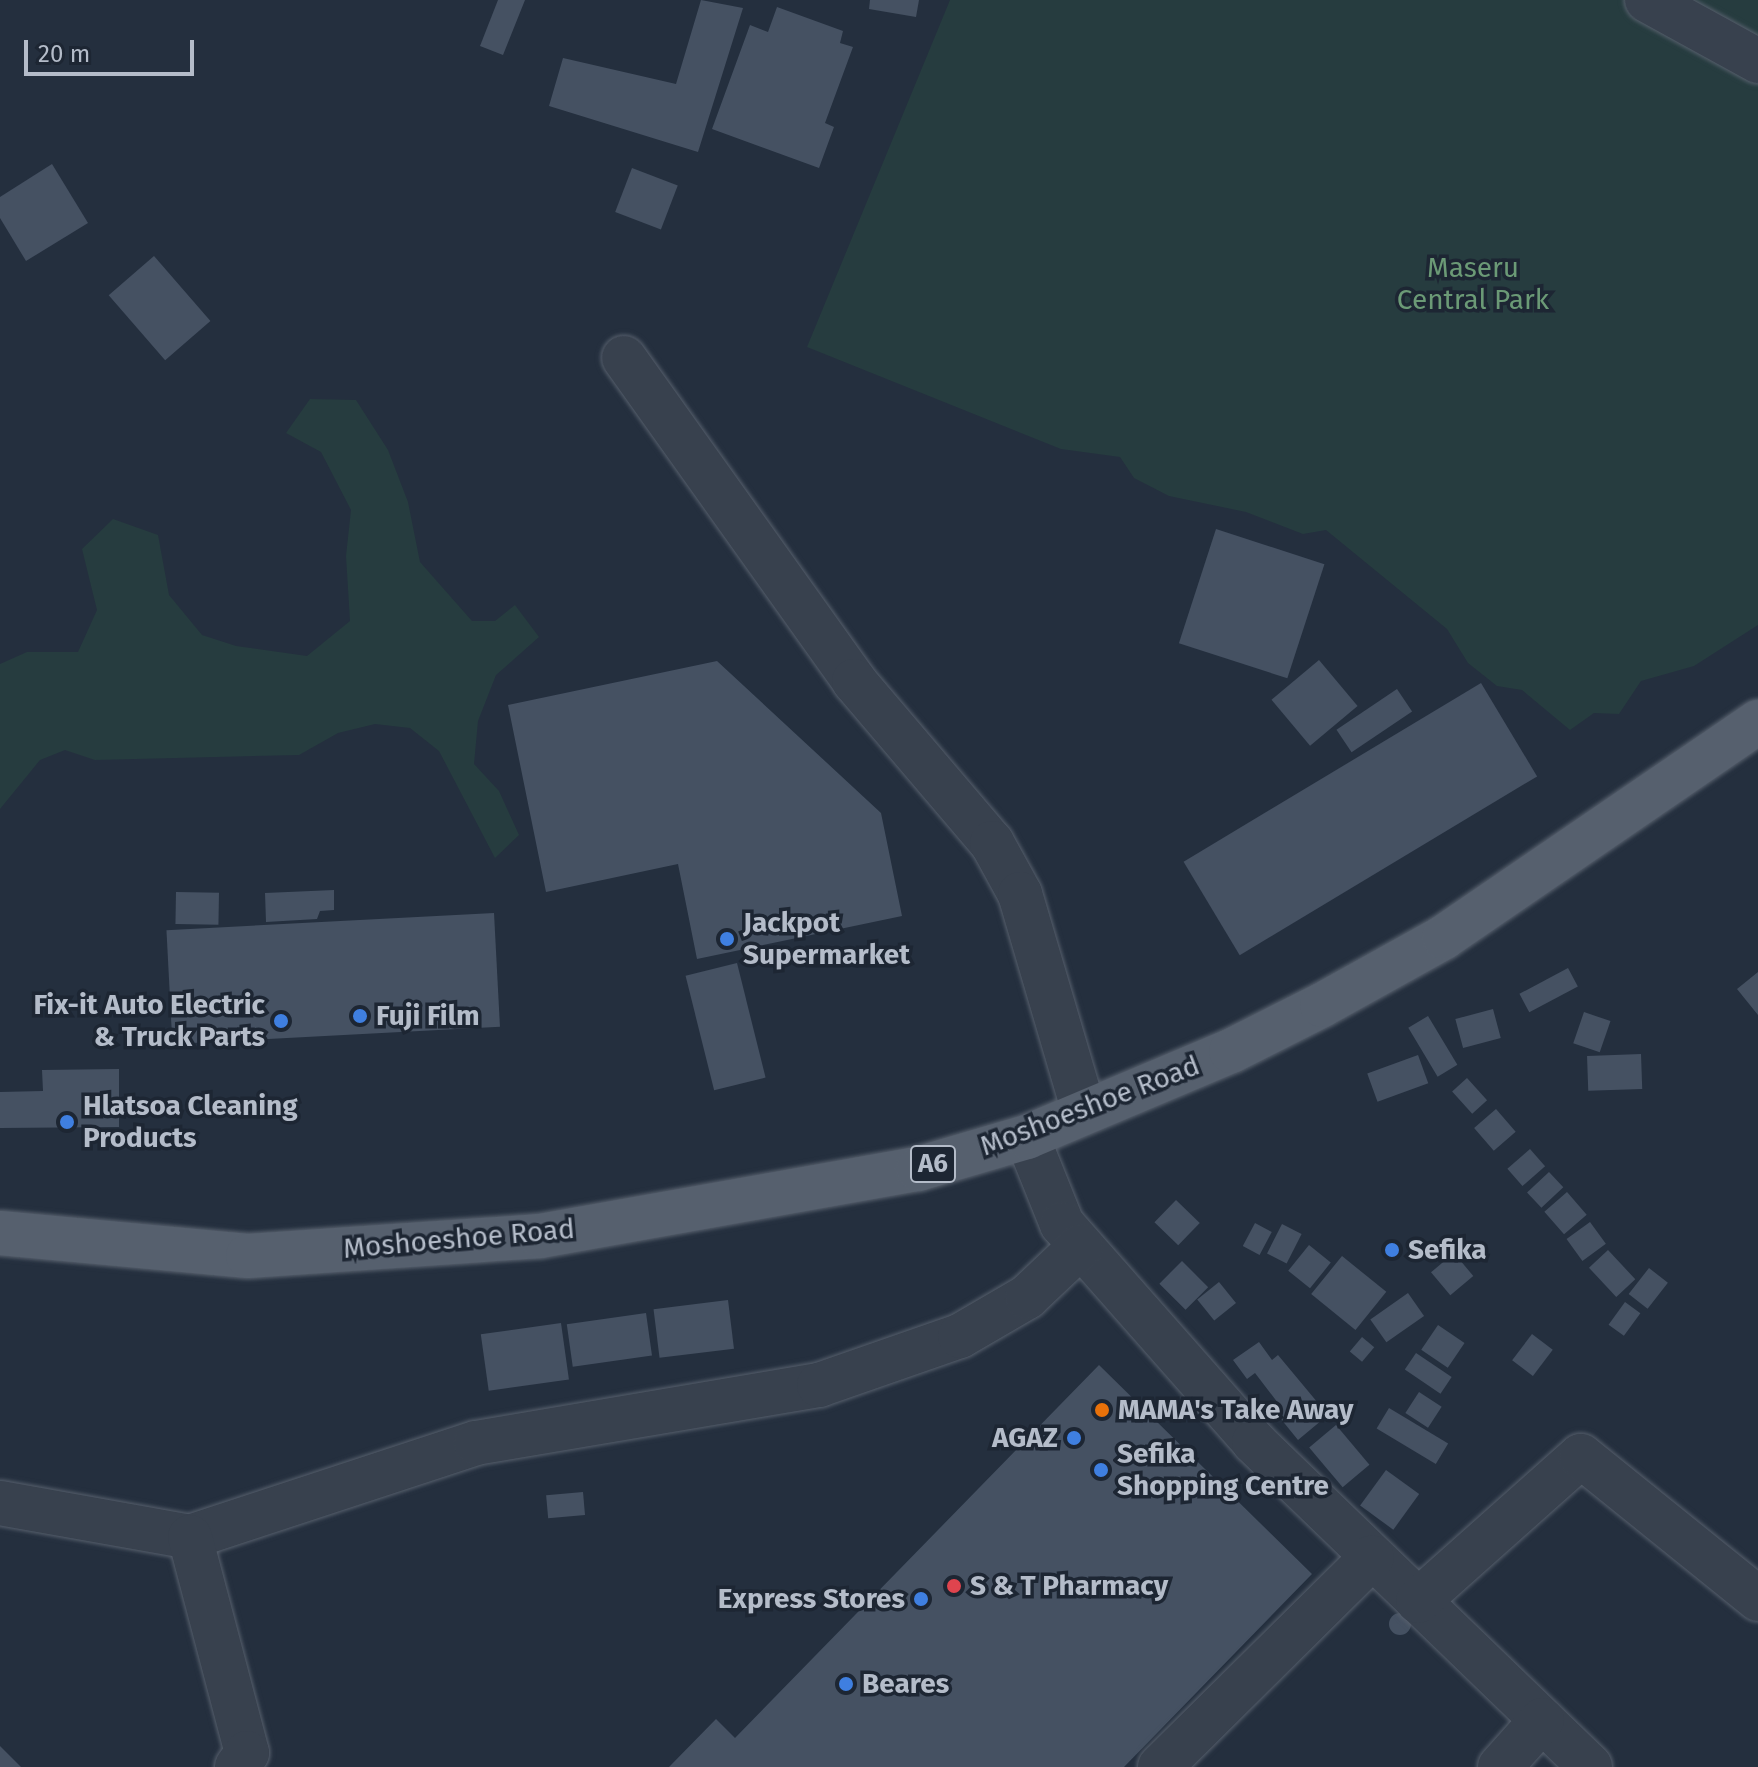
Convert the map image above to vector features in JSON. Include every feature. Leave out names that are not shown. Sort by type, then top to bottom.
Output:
[{"type":"main road","name":"Moshoeshoe Road","points":[[0,1233],[248,1256],[540,1236],[918,1169],[1027,1137],[1231,1051],[1444,937],[1758,722]]},
{"type":"street","points":[[1647,0],[1758,61]]},
{"type":"street","points":[[624,358],[854,681],[992,843],[1020,894],[1084,1112]]},
{"type":"street","points":[[1027,1137],[1062,1224],[1254,1442],[1590,1767]]},
{"type":"street","points":[[0,1503],[190,1537],[476,1443],[819,1385],[960,1336],[1027,1297],[1081,1246]]},
{"type":"street","points":[[1418,1601],[1581,1456],[1758,1599]]},
{"type":"street","points":[[190,1537],[247,1753],[237,1767]]},
{"type":"street","points":[[1160,1767],[1372,1557]]},
{"type":"street","points":[[1500,1767],[1542,1720]]},
{"type":"green space","name":"Maseru Central Park","points":[[950,0],[1758,0],[1758,625],[1694,666],[1641,681],[1619,714],[1594,713],[1570,730],[1522,690],[1497,686],[1468,663],[1447,629],[1326,530],[1303,534],[1246,512],[1169,496],[1134,478],[1120,457],[1061,449],[807,347]]},
{"type":"green space","points":[[310,399],[356,400],[388,450],[408,502],[420,562],[472,621],[495,621],[515,605],[539,637],[496,675],[478,721],[474,764],[499,791],[519,835],[495,858],[439,751],[410,728],[375,724],[338,733],[299,755],[95,760],[65,750],[40,760],[0,809],[0,664],[27,652],[78,652],[97,610],[82,549],[113,519],[158,535],[169,595],[202,635],[236,646],[307,656],[350,621],[346,556],[351,510],[321,452],[286,433]]},
{"type":"building","points":[[498,0],[525,0],[503,55],[480,46]]},
{"type":"building","points":[[701,0],[743,8],[698,152],[549,106],[563,58],[676,84]]},
{"type":"building","points":[[870,0],[919,0],[916,17],[869,9]]},
{"type":"building","points":[[777,7],[843,31],[840,43],[853,47],[825,123],[834,127],[819,168],[712,129],[750,25],[768,32]]},
{"type":"building","points":[[52,164],[88,223],[26,261],[0,218],[0,197]]},
{"type":"building","points":[[632,168],[678,186],[661,229],[615,212]]},
{"type":"building","points":[[154,256],[210,321],[165,360],[109,295]]},
{"type":"building","points":[[1216,529],[1324,564],[1287,678],[1179,643]]},
{"type":"building","points":[[1319,660],[1358,706],[1310,746],[1272,700]]},
{"type":"building","points":[[717,661],[881,813],[902,916],[697,959],[678,864],[546,892],[508,705]]},
{"type":"building","points":[[1481,683],[1537,776],[1240,955],[1184,862]]},
{"type":"building","points":[[1397,689],[1412,711],[1352,752],[1336,730]]},
{"type":"building","points":[[334,890],[334,910],[320,911],[317,919],[266,922],[265,893]]},
{"type":"building","points":[[176,892],[219,893],[218,925],[175,924]]},
{"type":"building","points":[[494,913],[500,1027],[172,1044],[166,930]]},
{"type":"building","points":[[737,963],[766,1077],[714,1090],[686,976]]},
{"type":"building","points":[[1568,968],[1578,987],[1529,1012],[1519,994]]},
{"type":"building","points":[[1758,972],[1758,1015],[1737,989]]},
{"type":"building","points":[[1493,1009],[1501,1038],[1463,1048],[1455,1019]]},
{"type":"building","points":[[1584,1012],[1610,1021],[1600,1052],[1573,1043]]},
{"type":"building","points":[[1428,1016],[1457,1065],[1438,1077],[1408,1028]]},
{"type":"building","points":[[1641,1054],[1642,1089],[1588,1091],[1587,1056]]},
{"type":"building","points":[[1418,1055],[1428,1083],[1378,1102],[1367,1073]]},
{"type":"building","points":[[119,1069],[119,1127],[0,1128],[0,1092],[43,1091],[42,1070]]},
{"type":"building","points":[[1467,1078],[1487,1100],[1472,1114],[1452,1091]]},
{"type":"building","points":[[1496,1109],[1516,1132],[1494,1151],[1474,1128]]},
{"type":"building","points":[[1530,1149],[1545,1166],[1522,1186],[1507,1169]]},
{"type":"building","points":[[1549,1172],[1563,1187],[1541,1208],[1527,1192]]},
{"type":"building","points":[[1567,1192],[1587,1215],[1564,1234],[1544,1212]]},
{"type":"building","points":[[1176,1200],[1200,1223],[1178,1245],[1154,1222]]},
{"type":"building","points":[[1590,1222],[1606,1244],[1582,1261],[1567,1239]]},
{"type":"building","points":[[1255,1223],[1272,1232],[1260,1255],[1243,1246]]},
{"type":"building","points":[[1282,1224],[1302,1234],[1287,1263],[1267,1253]]},
{"type":"building","points":[[1309,1245],[1331,1263],[1310,1288],[1288,1271]]},
{"type":"building","points":[[1608,1250],[1635,1279],[1616,1297],[1589,1268]]},
{"type":"building","points":[[1454,1253],[1473,1276],[1450,1295],[1431,1272]]},
{"type":"building","points":[[1342,1256],[1386,1292],[1355,1330],[1311,1294]]},
{"type":"building","points":[[1182,1261],[1208,1287],[1186,1310],[1159,1284]]},
{"type":"building","points":[[1649,1268],[1668,1283],[1648,1309],[1629,1294]]},
{"type":"building","points":[[1219,1282],[1236,1303],[1214,1321],[1197,1300]]},
{"type":"building","points":[[1408,1293],[1424,1316],[1386,1342],[1370,1319]]},
{"type":"building","points":[[728,1300],[734,1349],[660,1358],[654,1309]]},
{"type":"building","points":[[1625,1302],[1640,1313],[1624,1336],[1609,1325]]},
{"type":"building","points":[[646,1313],[652,1356],[573,1367],[567,1324]]},
{"type":"building","points":[[561,1323],[569,1379],[489,1391],[481,1334]]},
{"type":"building","points":[[1438,1325],[1465,1343],[1448,1368],[1421,1350]]},
{"type":"building","points":[[1532,1334],[1553,1350],[1533,1376],[1512,1360]]},
{"type":"building","points":[[1362,1337],[1374,1347],[1362,1362],[1350,1352]]},
{"type":"building","points":[[1259,1342],[1272,1360],[1278,1355],[1328,1415],[1298,1440],[1272,1408],[1278,1403],[1255,1373],[1247,1379],[1233,1360]]},
{"type":"building","points":[[1416,1353],[1452,1377],[1440,1394],[1405,1370]]},
{"type":"building","name":"Sefika Shopping Centre","points":[[1099,1365],[1312,1574],[1124,1767],[669,1767],[716,1719],[735,1738]]},
{"type":"building","points":[[1419,1392],[1442,1407],[1428,1428],[1405,1413]]},
{"type":"building","points":[[1389,1408],[1448,1444],[1436,1464],[1377,1429]]},
{"type":"building","points":[[1336,1425],[1369,1465],[1343,1487],[1309,1447]]},
{"type":"building","points":[[1386,1470],[1419,1494],[1393,1530],[1360,1506]]},
{"type":"building","points":[[583,1492],[585,1515],[548,1518],[546,1495]]},
{"type":"building","points":[[1400,1613],[1408,1616],[1411,1624],[1408,1632],[1400,1635],[1392,1632],[1389,1624],[1392,1616]]},
{"type":"building","points":[[0,1746],[21,1767],[0,1767]]},
{"type":"place","name":"Jackpot Supermarket","points":[[727,939]]},
{"type":"place","name":"Fuji Film","points":[[360,1016]]},
{"type":"place","name":"Fix-it Auto Electric & Truck Parts","points":[[281,1021]]},
{"type":"place","name":"Hlatsoa Cleaning Products","points":[[67,1122]]},
{"type":"place","name":"Sefika","points":[[1392,1250]]},
{"type":"place","name":"MAMA's Take Away","points":[[1102,1410]]},
{"type":"place","name":"AGAZ","points":[[1074,1438]]},
{"type":"place","name":"Sefika Shopping Centre","points":[[1101,1470]]},
{"type":"place","name":"S & T Pharmacy","points":[[954,1586]]},
{"type":"place","name":"Express Stores","points":[[921,1599]]},
{"type":"place","name":"Beares","points":[[846,1684]]}]
